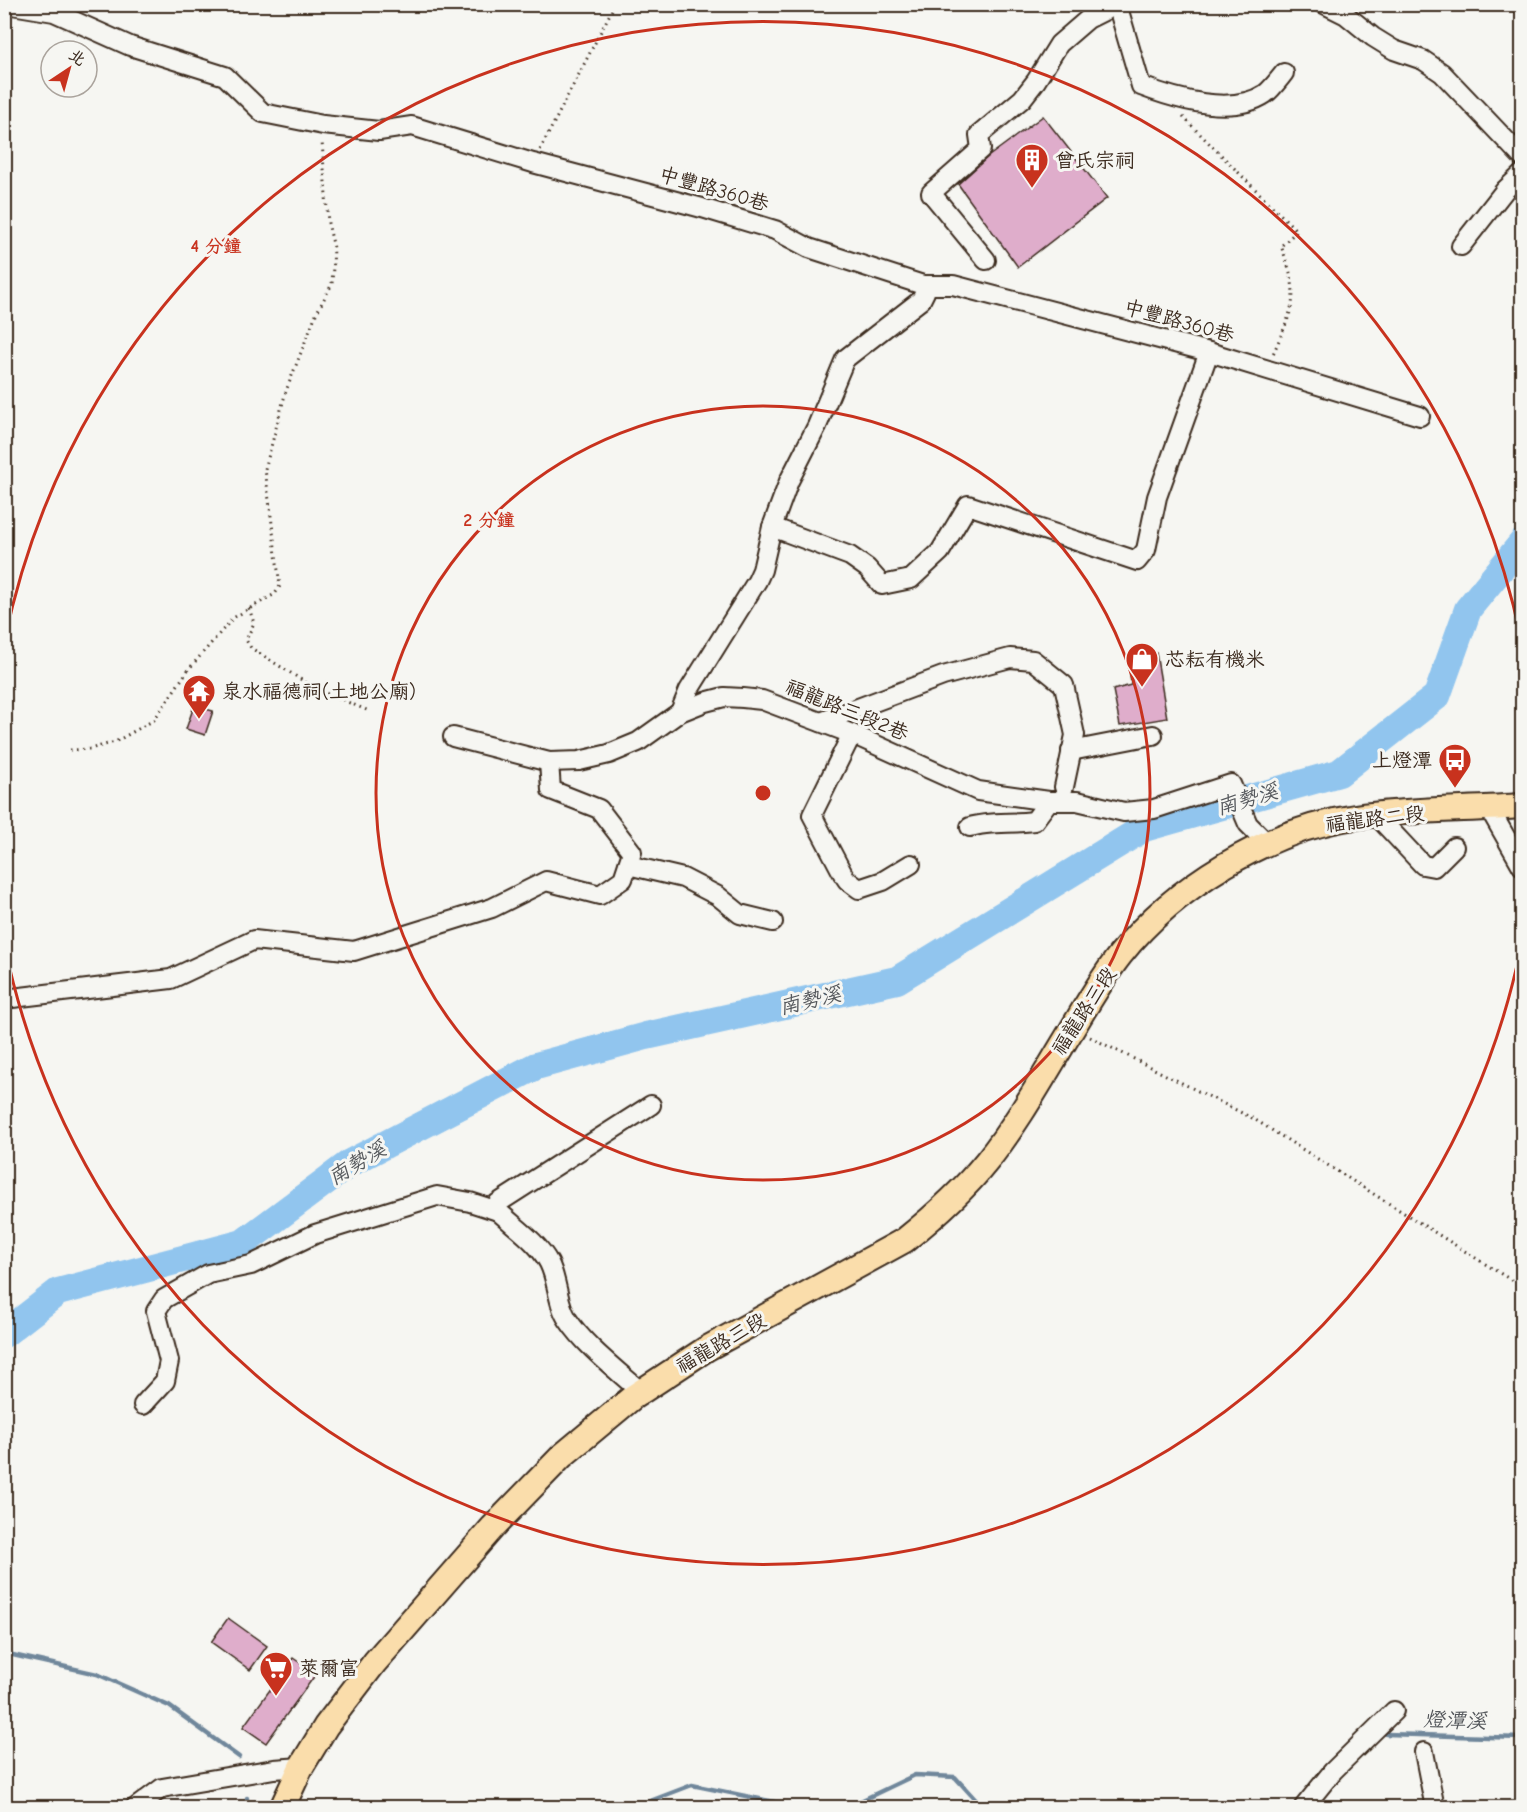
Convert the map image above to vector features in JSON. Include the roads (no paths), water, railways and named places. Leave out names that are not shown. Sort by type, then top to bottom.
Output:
[{"type":"main road","name":"福龍路二段","points":[[1175,901],[1228,862],[1267,843],[1312,827],[1354,818],[1522,806]]},
{"type":"main road","name":"福龍路三段","points":[[282,1808],[301,1767],[326,1726],[375,1662],[477,1545],[562,1456],[603,1420],[640,1392],[706,1349],[889,1250],[934,1217],[960,1193],[1013,1126],[1120,955],[1175,901]]},
{"type":"street","name":"中豐路360巷","points":[[6,4],[54,12],[130,46],[225,76],[263,113],[323,125],[379,131],[412,126],[533,163],[775,230],[809,248],[923,285],[953,285],[1209,352],[1420,416]]},
{"type":"street","points":[[1324,4],[1346,15],[1373,37],[1394,50],[1423,60],[1442,73],[1522,157]]},
{"type":"street","points":[[986,260],[931,192],[981,149],[979,135],[1022,99],[1059,44],[1088,20],[1116,5],[1141,86],[1157,92],[1213,105],[1238,104],[1265,94],[1284,73]]},
{"type":"street","points":[[1461,246],[1505,190],[1522,174]]},
{"type":"street","points":[[680,712],[688,690],[757,581],[762,570],[772,527],[789,481],[817,426],[845,359],[921,300],[925,292],[923,285]]},
{"type":"street","points":[[772,527],[850,556],[867,568],[882,585],[911,579],[940,552],[968,505],[1137,561],[1146,550],[1157,497],[1209,352]]},
{"type":"street","points":[[821,722],[943,676],[1010,658],[1033,660],[1064,685],[1075,735],[1064,787]]},
{"type":"street","name":"福龍路三段2巷","points":[[453,737],[549,762],[579,761],[609,754],[638,742],[680,712],[705,702],[724,697],[762,700],[852,734],[978,791],[1049,801],[1077,801],[1125,812],[1154,809],[1231,784],[1248,824],[1267,843]]},
{"type":"street","points":[[852,734],[812,815],[847,880],[859,889],[884,881],[911,864]]},
{"type":"street","points":[[1071,752],[1153,735]]},
{"type":"street","points":[[4,999],[171,979],[254,940],[354,951],[492,908],[546,881],[600,895],[623,879],[632,852],[599,809],[551,790],[549,762]]},
{"type":"street","points":[[970,827],[979,824],[1034,821],[1049,801]]},
{"type":"street","points":[[1489,808],[1522,866]]},
{"type":"street","points":[[1377,816],[1423,865],[1434,867],[1454,847]]},
{"type":"street","points":[[628,865],[683,878],[718,896],[740,914],[773,922]]},
{"type":"street","points":[[498,1211],[498,1203],[651,1105]]},
{"type":"street","points":[[143,1405],[165,1382],[169,1361],[156,1311],[164,1299],[208,1274],[251,1265],[315,1234],[437,1196],[470,1202],[498,1211],[538,1246],[550,1265],[567,1320],[640,1392]]},
{"type":"street","points":[[1303,1808],[1333,1771],[1395,1711]]},
{"type":"street","points":[[1424,1752],[1435,1808]]},
{"type":"street","points":[[135,1808],[162,1788],[274,1769],[301,1767]]},
{"type":"waterway","name":"南勢溪","points":[[4,1334],[58,1292],[243,1243],[350,1163],[536,1066],[646,1036],[897,980],[1144,828],[1339,773],[1437,696],[1468,609],[1522,543]]},
{"type":"waterway","points":[[4,1653],[97,1674],[169,1706],[239,1757]]},
{"type":"waterway","name":"燈潭溪","points":[[1386,1734],[1522,1738]]},
{"type":"waterway","name":"燈潭溪","points":[[632,1808],[692,1785],[799,1807],[848,1807],[915,1775],[955,1777],[983,1808]]},
{"type":"waterway","name":"燈潭溪","points":[[246,1808],[247,1798]]},
{"type":"place","name":"曾氏宗祠","points":[[1032,189]]},
{"type":"place","name":"芯耘有機米","points":[[1142,688]]},
{"type":"place","name":"泉水福德祠(土地公廟)","points":[[199,720]]},
{"type":"place","name":"上燈潭","points":[[1455,789]]},
{"type":"place","name":"萊爾富","points":[[276,1697]]}]
